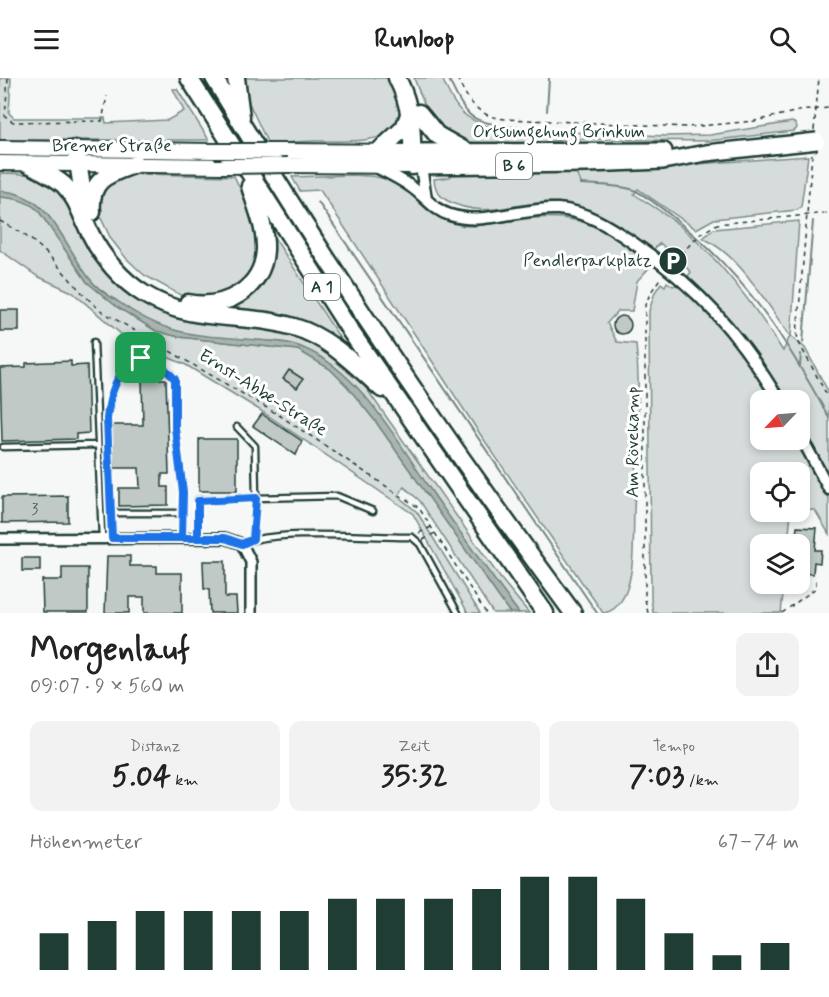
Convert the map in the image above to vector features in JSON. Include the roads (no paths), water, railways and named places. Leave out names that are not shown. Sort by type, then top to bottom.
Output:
[{"type":"highway","name":"A 1","points":[[189,78],[400,406],[545,613]]},
{"type":"highway","name":"A 1","points":[[214,78],[243,127],[406,377],[573,613]]},
{"type":"highway","points":[[236,78],[243,127]]},
{"type":"highway","points":[[397,78],[414,112],[437,135],[468,153]]},
{"type":"highway","points":[[406,78],[414,112],[417,159]]},
{"type":"highway","points":[[376,159],[404,128],[414,112]]},
{"type":"highway","name":"Ortsumgehung Brinkum","points":[[417,159],[597,164],[663,160],[816,141]]},
{"type":"highway","name":"Ortsumgehung Brinkum","points":[[417,159],[468,153],[662,151],[706,153]]},
{"type":"highway","points":[[76,159],[84,202],[108,246],[128,270],[142,282],[162,294],[197,305],[212,305],[229,300],[245,290],[260,270],[265,251],[263,231],[245,168]]},
{"type":"highway","points":[[75,198],[76,159]]},
{"type":"highway","points":[[29,164],[56,178],[75,198],[91,236],[123,278],[143,294],[175,310],[192,315],[253,319],[293,327],[316,335],[339,351],[400,406]]},
{"type":"highway","points":[[97,228],[92,205],[95,188],[107,175],[136,164]]},
{"type":"main road","name":"Bremer Straße","points":[[0,148],[76,159],[136,164],[288,165],[376,159]]},
{"type":"main road","name":"Bremer Straße","points":[[0,164],[214,151],[279,151],[376,159]]},
{"type":"main road","name":"B 6","points":[[376,159],[417,159]]},
{"type":"street","points":[[376,159],[395,177],[442,212],[467,218],[548,209],[581,214],[602,223],[667,267],[710,305],[745,348],[772,390]]},
{"type":"street","points":[[417,159],[414,181],[422,196]]},
{"type":"street","points":[[808,450],[829,489]]},
{"type":"street","points":[[0,539],[225,538],[242,544],[251,562],[251,613]]},
{"type":"lane","points":[[94,342],[102,538]]},
{"type":"lane","points":[[112,538],[107,419],[109,403],[118,379],[126,367],[141,358],[163,367],[175,379],[175,428],[183,492],[182,538]]},
{"type":"lane","points":[[237,427],[255,446],[256,498],[253,539]]},
{"type":"lane","points":[[3,447],[98,445]]},
{"type":"lane","points":[[198,538],[198,501],[337,496],[373,511]]},
{"type":"lane","points":[[111,513],[182,513]]},
{"type":"lane","points":[[242,544],[253,539],[271,538],[412,537],[419,543],[458,613]]},
{"type":"waterway","points":[[448,78],[462,106],[476,119],[511,127],[559,129],[564,142]]},
{"type":"waterway","points":[[547,111],[549,78]]},
{"type":"waterway","points":[[576,172],[581,184],[617,186],[636,191],[664,210],[704,245],[746,289],[765,313],[798,363],[829,418]]},
{"type":"waterway","points":[[318,202],[597,613]]},
{"type":"waterway","points":[[803,342],[813,221]]},
{"type":"waterway","points":[[800,366],[801,354]]},
{"type":"place","name":"Pendlerparkplatz","points":[[673,261]]}]
